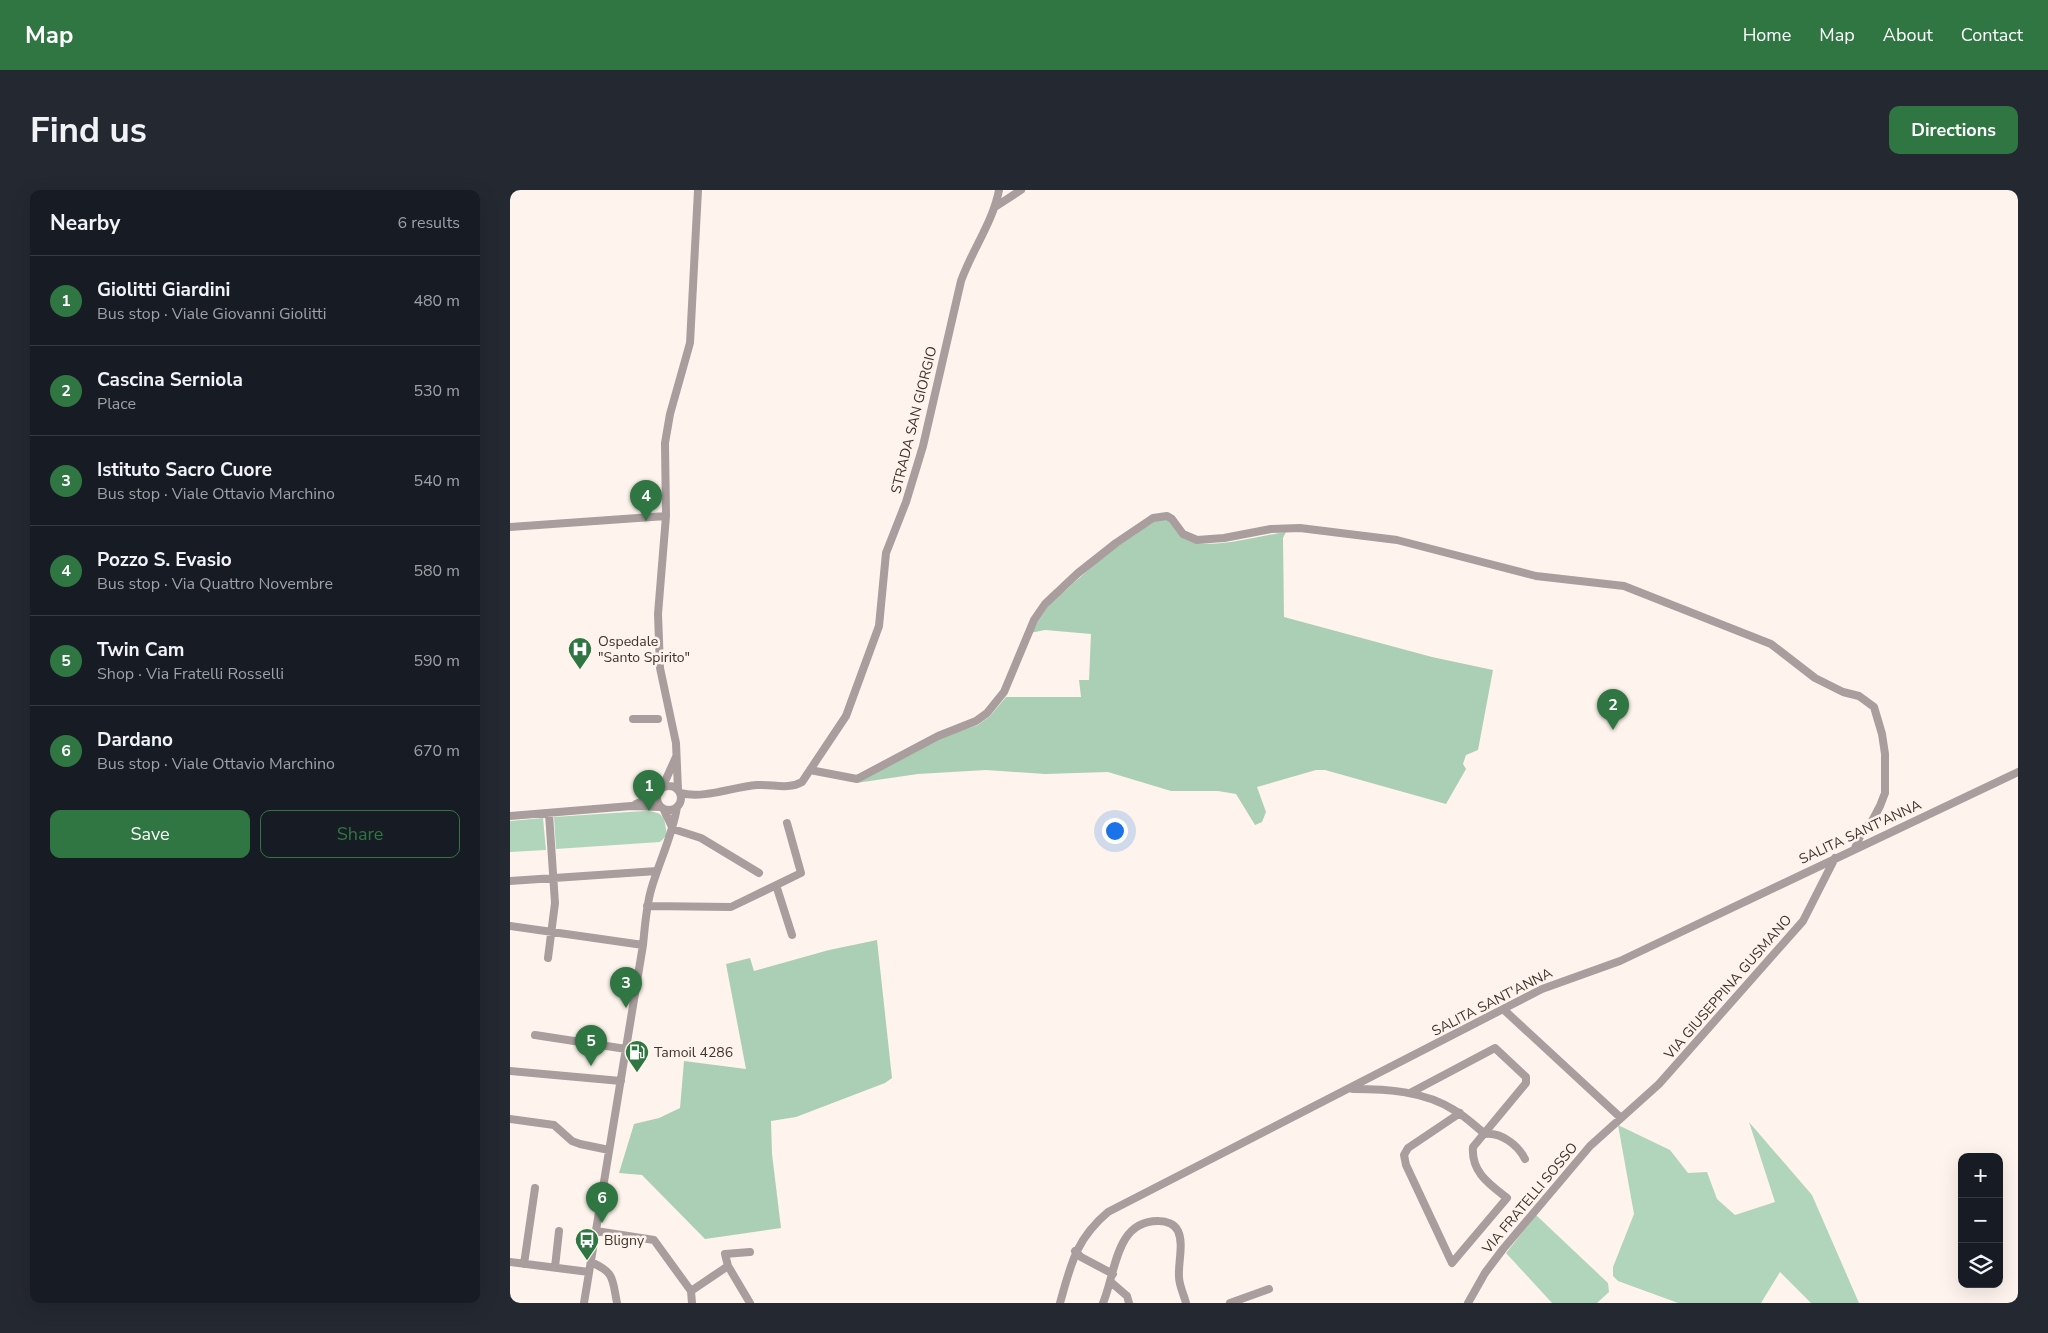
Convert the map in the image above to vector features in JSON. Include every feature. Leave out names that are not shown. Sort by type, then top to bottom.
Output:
[{"type":"street","points":[[584,1303],[621,1081],[647,906],[657,870],[673,829],[678,806],[677,753],[662,682],[658,641],[666,516],[665,443],[670,414],[690,343],[698,190]]},
{"type":"street","name":"STRADA SAN GIORGIO","points":[[679,792],[703,794],[758,785],[790,787],[802,782],[846,716],[879,626],[886,553],[906,502],[922,446],[961,281],[969,258],[995,207],[999,190]]},
{"type":"street","points":[[995,207],[1022,190]]},
{"type":"street","points":[[510,527],[666,516]]},
{"type":"street","points":[[810,770],[858,779],[938,736],[976,721],[987,713],[1004,692],[1034,620],[1045,604],[1078,573],[1116,543],[1153,518],[1167,516],[1172,518],[1183,534],[1197,540],[1224,538],[1271,529],[1300,528],[1397,540],[1536,576],[1624,586],[1771,644],[1815,678],[1843,692],[1859,696],[1874,707],[1885,754],[1885,793],[1872,821],[1862,832],[1855,848]]},
{"type":"street","points":[[633,719],[658,719]]},
{"type":"street","points":[[631,806],[657,795],[671,772],[677,753]]},
{"type":"street","name":"SALITA SANT'ANNA","points":[[1060,1303],[1075,1251],[1084,1236],[1108,1212],[1351,1089],[1503,1009],[1558,983],[1620,961],[2018,772]]},
{"type":"street","points":[[662,788],[672,786],[679,792]]},
{"type":"street","name":"STRADA SAN GIORGIO","points":[[678,806],[703,794]]},
{"type":"street","points":[[657,795],[673,829],[701,838],[759,873]]},
{"type":"street","points":[[510,816],[631,806],[669,811],[678,806]]},
{"type":"street","points":[[548,958],[555,903],[549,814]]},
{"type":"street","points":[[647,906],[731,907],[801,873],[787,823]]},
{"type":"street","name":"VIA GIUSEPPINA GUSMANO","points":[[1621,1118],[1659,1084],[1803,921],[1835,858]]},
{"type":"street","points":[[510,881],[657,870]]},
{"type":"street","points":[[776,885],[792,935]]},
{"type":"street","points":[[510,926],[642,945]]},
{"type":"street","points":[[1503,1009],[1621,1118]]},
{"type":"street","points":[[535,1035],[626,1049]]},
{"type":"street","points":[[1410,1092],[1495,1048],[1526,1077],[1526,1083],[1473,1147],[1474,1164],[1478,1173],[1507,1198],[1452,1263],[1406,1165],[1404,1156],[1408,1148],[1460,1113]]},
{"type":"street","points":[[510,1071],[621,1081]]},
{"type":"street","points":[[1351,1089],[1410,1092],[1434,1100],[1460,1113],[1485,1134],[1493,1133],[1500,1136],[1521,1151],[1525,1159]]},
{"type":"street","name":"VIA FRATELLI SOSSO","points":[[1468,1303],[1485,1273],[1503,1249],[1590,1146],[1621,1118]]},
{"type":"street","points":[[510,1119],[554,1125],[580,1144],[609,1150]]},
{"type":"street","points":[[524,1264],[535,1188]]},
{"type":"street","points":[[1103,1303],[1112,1283],[1123,1240],[1132,1230],[1143,1223],[1159,1220],[1170,1223],[1177,1228],[1180,1236],[1179,1279],[1186,1303]]},
{"type":"street","points":[[555,1268],[559,1231]]},
{"type":"street","points":[[596,1231],[654,1240],[691,1291],[692,1303]]},
{"type":"street","points":[[1075,1251],[1081,1257],[1113,1274]]},
{"type":"street","points":[[750,1252],[725,1254],[728,1266],[750,1303]]},
{"type":"street","points":[[510,1262],[589,1272]]},
{"type":"street","points":[[591,1262],[607,1269],[611,1276],[618,1303]]},
{"type":"street","points":[[691,1291],[728,1266]]},
{"type":"street","points":[[1112,1283],[1127,1296],[1129,1303]]},
{"type":"street","points":[[1230,1303],[1269,1289]]},
{"type":"green space","points":[[1168,519],[1181,535],[1195,543],[1234,542],[1286,532],[1283,538],[1284,617],[1432,657],[1493,670],[1478,750],[1466,755],[1463,764],[1466,769],[1446,804],[1325,770],[1316,770],[1257,787],[1266,812],[1262,822],[1255,825],[1236,794],[1218,791],[1171,791],[1108,772],[1045,774],[986,770],[918,774],[856,783],[940,738],[978,725],[990,716],[1006,697],[1081,697],[1079,680],[1089,680],[1091,634],[1045,630],[1030,633],[1049,605],[1105,555],[1155,521]]},
{"type":"green space","points":[[644,811],[660,814],[664,819],[667,835],[660,842],[556,849],[554,817]]},
{"type":"green space","points":[[543,818],[546,850],[510,852],[510,821]]},
{"type":"green space","points":[[877,940],[892,1078],[885,1083],[796,1117],[771,1121],[772,1154],[781,1228],[705,1239],[642,1175],[619,1173],[634,1124],[659,1118],[680,1108],[684,1061],[746,1069],[726,964],[750,958],[754,971],[829,950]]},
{"type":"green space","points":[[1749,1122],[1812,1195],[1859,1303],[1811,1303],[1780,1272],[1761,1303],[1678,1303],[1618,1281],[1613,1276],[1613,1267],[1634,1214],[1618,1125],[1670,1150],[1688,1173],[1707,1172],[1717,1199],[1735,1215],[1775,1202]]},
{"type":"green space","points":[[1536,1215],[1608,1283],[1609,1292],[1597,1303],[1552,1303],[1506,1253]]},
{"type":"place","name":"Pozzo S. Evasio","points":[[646,521]]},
{"type":"place","name":"Ospedale \"Santo Spirito\"","points":[[580,670]]},
{"type":"place","name":"Cascina Serniola","points":[[1613,730]]},
{"type":"place","name":"Giolitti Giardini","points":[[649,811]]},
{"type":"place","name":"Istituto Sacro Cuore","points":[[626,1008]]},
{"type":"place","name":"Twin Cam","points":[[591,1066]]},
{"type":"place","name":"Tamoil 4286","points":[[637,1073]]},
{"type":"place","name":"Dardano","points":[[602,1223]]},
{"type":"place","name":"Bligny","points":[[587,1261]]}]
